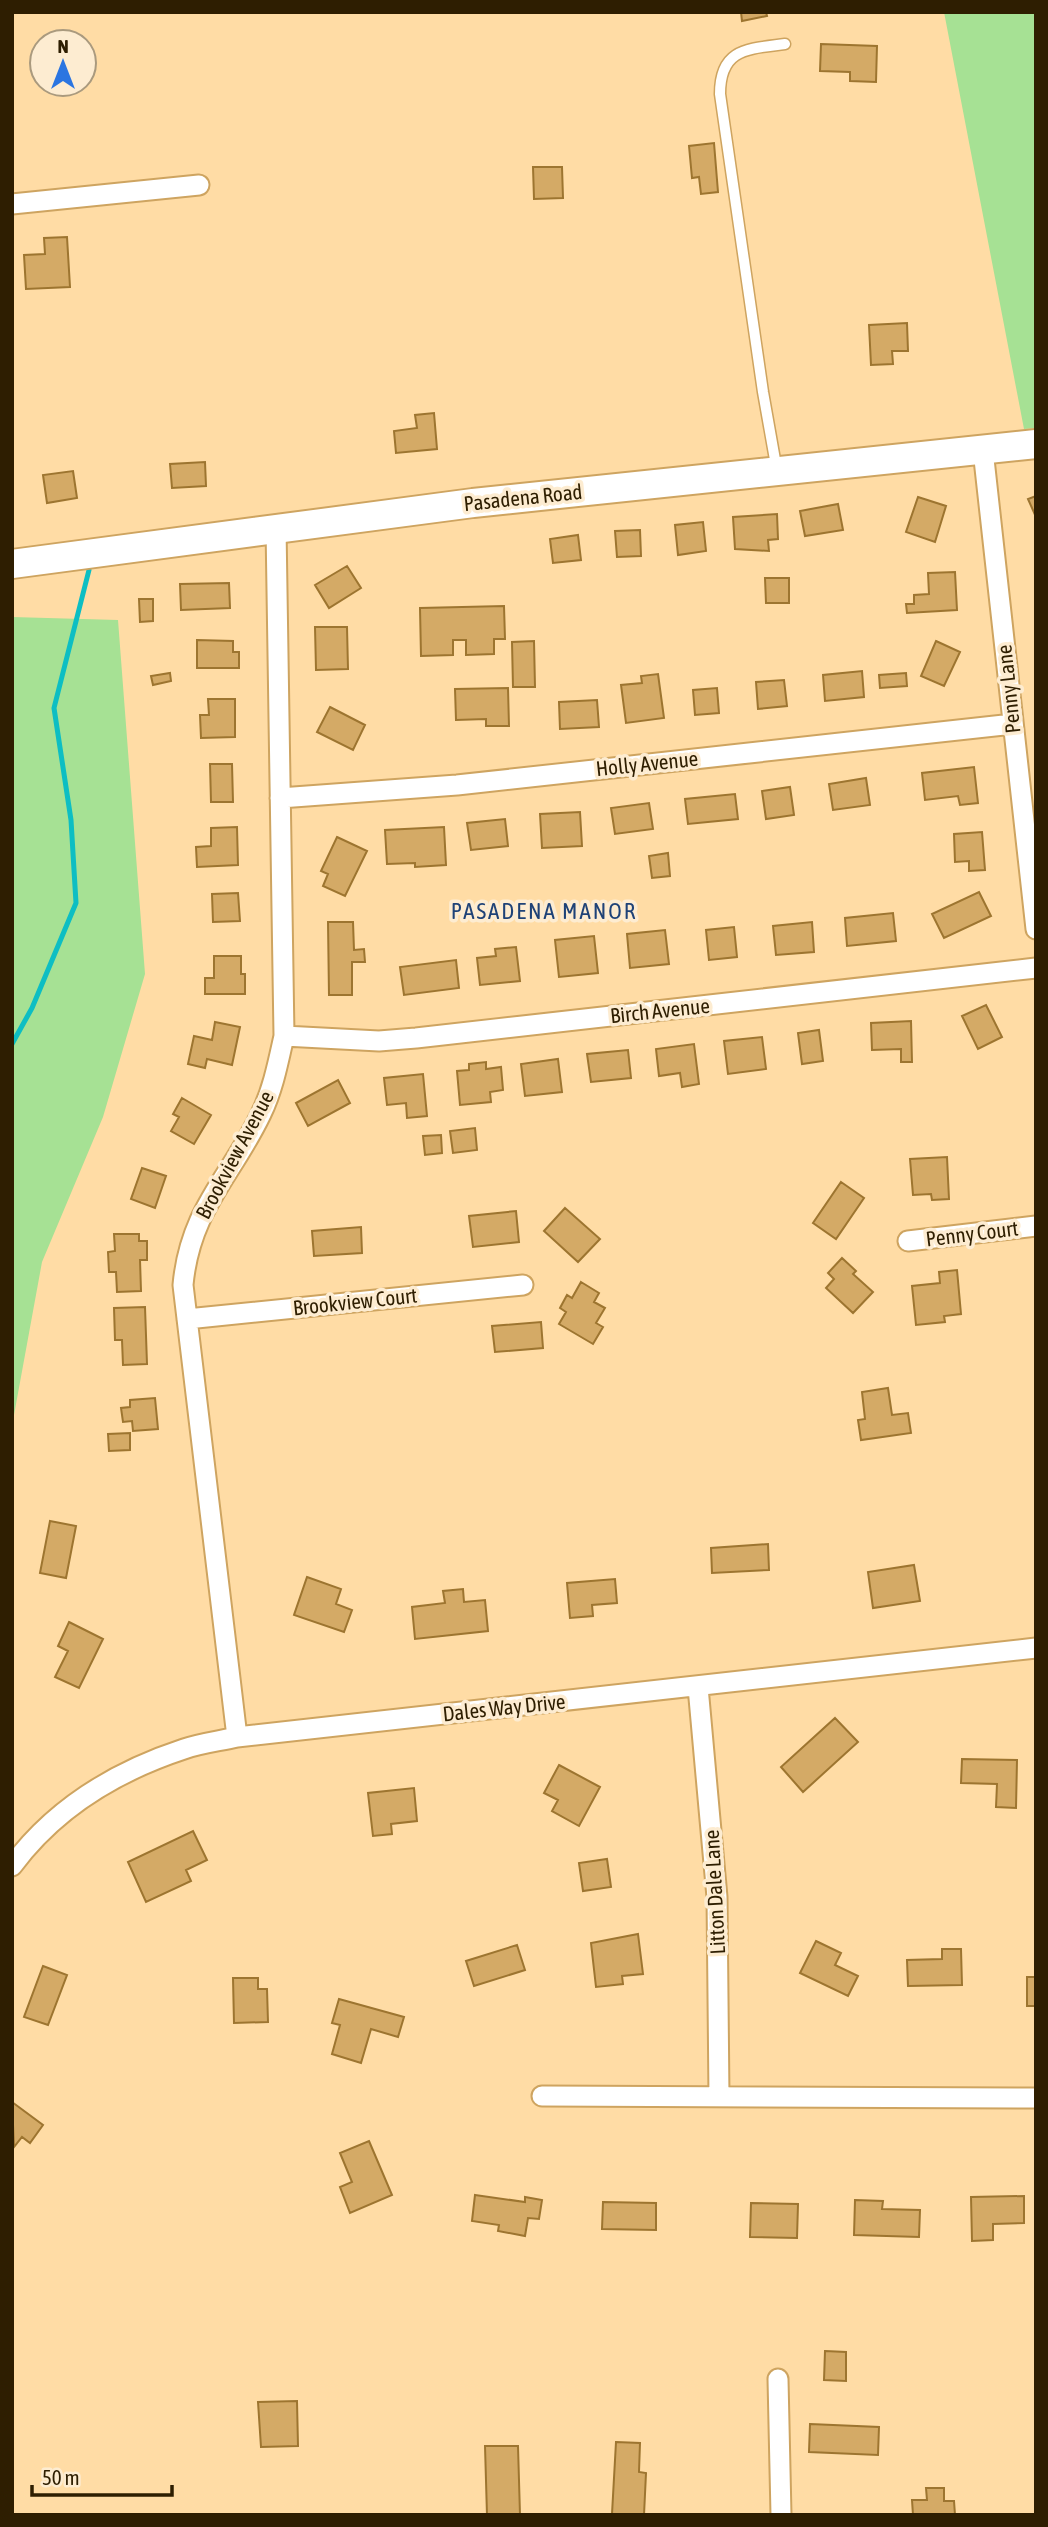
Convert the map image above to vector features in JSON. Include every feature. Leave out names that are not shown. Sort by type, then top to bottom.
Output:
[{"type":"main road","name":"Pasadena Road","points":[[12,564],[473,502],[1036,444]]},
{"type":"street","points":[[12,204],[199,185]]},
{"type":"street","name":"Penny Lane","points":[[983,450],[1036,929]]},
{"type":"street","name":"Brookview Avenue","points":[[237,1737],[183,1285],[190,1244],[204,1209],[262,1114],[272,1087],[284,1036],[276,527]]},
{"type":"street","name":"Holly Avenue","points":[[281,798],[457,785],[1013,724]]},
{"type":"street","name":"Birch Avenue","points":[[284,1036],[379,1041],[416,1038],[1036,968]]},
{"type":"street","name":"Penny Court","points":[[908,1241],[1036,1226]]},
{"type":"street","name":"Brookview Court","points":[[187,1319],[523,1285]]},
{"type":"street","name":"Dales Way Drive","points":[[12,1866],[35,1839],[86,1794],[116,1777],[186,1748],[237,1737],[1036,1648]]},
{"type":"street","name":"Litton Dale Lane","points":[[698,1687],[717,1897],[719,2097]]},
{"type":"street","points":[[542,2096],[1036,2098]]},
{"type":"street","points":[[778,2379],[780,2515]]},
{"type":"lane","points":[[777,471],[723,119],[720,78],[734,56],[744,49],[785,44]]},
{"type":"green space","points":[[944,12],[1036,12],[1036,428],[1024,429]]},
{"type":"green space","points":[[12,617],[118,620],[145,974],[103,1117],[42,1262],[12,1426]]},
{"type":"building","points":[[741,12],[766,12],[767,16],[742,21]]},
{"type":"building","points":[[821,44],[877,46],[876,82],[850,81],[850,72],[820,71]]},
{"type":"building","points":[[714,143],[718,192],[701,194],[699,177],[692,178],[689,146]]},
{"type":"building","points":[[533,167],[562,167],[563,198],[534,199]]},
{"type":"building","points":[[67,237],[70,287],[26,289],[24,255],[45,254],[44,238]]},
{"type":"building","points":[[907,323],[908,351],[892,351],[893,364],[871,365],[869,325]]},
{"type":"building","points":[[434,413],[437,449],[396,453],[394,431],[417,428],[415,415]]},
{"type":"building","points":[[205,462],[206,486],[172,488],[170,464]]},
{"type":"building","points":[[73,471],[77,498],[47,503],[43,475]]},
{"type":"building","points":[[1036,496],[1036,517],[1028,499]]},
{"type":"building","points":[[918,497],[946,506],[935,542],[906,532]]},
{"type":"building","points":[[838,504],[843,530],[805,536],[800,511]]},
{"type":"building","points":[[777,514],[778,539],[768,540],[769,551],[735,549],[733,517]]},
{"type":"building","points":[[703,522],[706,551],[678,555],[675,525]]},
{"type":"building","points":[[640,530],[641,556],[617,557],[615,531]]},
{"type":"building","points":[[578,535],[581,560],[553,563],[550,539]]},
{"type":"building","points":[[347,566],[361,588],[329,608],[315,585]]},
{"type":"building","points":[[955,572],[957,610],[907,613],[906,604],[914,604],[914,595],[929,594],[928,573]]},
{"type":"building","points":[[765,578],[789,578],[789,603],[766,603]]},
{"type":"building","points":[[229,583],[230,608],[181,610],[180,584]]},
{"type":"building","points":[[139,599],[153,599],[153,621],[140,622]]},
{"type":"building","points":[[504,606],[505,639],[494,639],[494,654],[466,655],[466,640],[453,640],[453,655],[421,656],[420,608]]},
{"type":"building","points":[[315,627],[347,627],[348,669],[316,670]]},
{"type":"building","points":[[197,640],[233,641],[233,652],[239,652],[239,668],[197,668]]},
{"type":"building","points":[[534,641],[535,687],[513,687],[512,642]]},
{"type":"building","points":[[936,641],[960,652],[944,686],[921,676]]},
{"type":"building","points":[[862,671],[864,697],[825,701],[823,675]]},
{"type":"building","points":[[170,673],[171,681],[153,685],[151,676]]},
{"type":"building","points":[[906,673],[907,686],[880,688],[879,675]]},
{"type":"building","points":[[658,674],[664,718],[626,723],[621,685],[642,683],[641,676]]},
{"type":"building","points":[[784,680],[787,706],[758,709],[756,682]]},
{"type":"building","points":[[508,688],[509,726],[486,726],[486,719],[456,720],[455,689]]},
{"type":"building","points":[[717,688],[719,713],[695,715],[693,690]]},
{"type":"building","points":[[208,699],[235,699],[235,737],[201,738],[200,715],[209,715]]},
{"type":"building","points":[[597,700],[599,727],[560,729],[559,702]]},
{"type":"building","points":[[330,707],[365,725],[353,750],[317,732]]},
{"type":"building","points":[[210,764],[232,764],[233,802],[211,802]]},
{"type":"building","points":[[974,767],[978,803],[960,805],[958,796],[925,800],[922,773]]},
{"type":"building","points":[[866,778],[870,805],[833,810],[829,784]]},
{"type":"building","points":[[790,787],[794,815],[766,819],[762,791]]},
{"type":"building","points":[[735,794],[738,819],[688,824],[685,799]]},
{"type":"building","points":[[649,803],[653,829],[615,834],[611,808]]},
{"type":"building","points":[[580,812],[582,846],[542,848],[540,814]]},
{"type":"building","points":[[505,819],[508,846],[471,850],[467,823]]},
{"type":"building","points":[[237,827],[238,865],[197,867],[196,847],[211,846],[211,828]]},
{"type":"building","points":[[444,827],[446,865],[415,867],[415,863],[387,864],[385,830]]},
{"type":"building","points":[[982,832],[985,870],[969,871],[969,861],[955,862],[954,834]]},
{"type":"building","points":[[337,837],[367,851],[345,896],[323,886],[328,874],[321,871]]},
{"type":"building","points":[[668,853],[670,876],[652,878],[649,856]]},
{"type":"building","points":[[979,892],[991,916],[944,938],[932,914]]},
{"type":"building","points":[[238,893],[240,921],[213,922],[212,894]]},
{"type":"building","points":[[893,913],[896,941],[847,946],[845,918]]},
{"type":"building","points":[[328,922],[353,922],[354,950],[364,949],[365,962],[352,962],[352,995],[329,995]]},
{"type":"building","points":[[812,922],[814,952],[776,955],[773,926]]},
{"type":"building","points":[[734,927],[737,957],[709,960],[706,930]]},
{"type":"building","points":[[665,930],[669,964],[630,968],[627,934]]},
{"type":"building","points":[[594,936],[598,973],[559,977],[555,940]]},
{"type":"building","points":[[516,947],[520,981],[480,985],[477,958],[496,956],[495,949]]},
{"type":"building","points":[[214,956],[241,956],[245,994],[205,994],[205,978],[214,978]]},
{"type":"building","points":[[456,960],[459,988],[404,995],[400,967]]},
{"type":"building","points":[[986,1005],[1002,1037],[978,1049],[962,1016]]},
{"type":"building","points":[[911,1021],[912,1062],[901,1062],[901,1049],[872,1050],[871,1023]]},
{"type":"building","points":[[215,1022],[240,1027],[232,1065],[207,1059],[205,1068],[188,1064],[194,1036],[212,1040]]},
{"type":"building","points":[[819,1030],[823,1061],[802,1064],[798,1033]]},
{"type":"building","points":[[762,1037],[766,1069],[728,1074],[724,1041]]},
{"type":"building","points":[[694,1044],[699,1084],[682,1087],[680,1073],[659,1076],[656,1049]]},
{"type":"building","points":[[628,1050],[631,1078],[591,1082],[587,1054]]},
{"type":"building","points":[[558,1059],[562,1092],[525,1096],[521,1064]]},
{"type":"building","points":[[486,1062],[486,1069],[501,1067],[503,1090],[490,1092],[491,1102],[460,1105],[457,1071],[469,1070],[469,1064]]},
{"type":"building","points":[[423,1074],[427,1116],[407,1118],[406,1103],[387,1105],[384,1078]]},
{"type":"building","points":[[338,1080],[350,1103],[308,1126],[296,1103]]},
{"type":"building","points":[[182,1098],[211,1115],[194,1144],[171,1131],[179,1117],[173,1114]]},
{"type":"building","points":[[475,1128],[477,1150],[453,1153],[450,1131]]},
{"type":"building","points":[[441,1135],[442,1153],[425,1155],[423,1136]]},
{"type":"building","points":[[947,1157],[949,1199],[932,1200],[931,1194],[913,1195],[910,1159]]},
{"type":"building","points":[[142,1168],[166,1176],[155,1208],[131,1199]]},
{"type":"building","points":[[841,1182],[864,1198],[836,1239],[813,1223]]},
{"type":"building","points":[[565,1208],[600,1239],[578,1262],[544,1231]]},
{"type":"building","points":[[516,1211],[519,1242],[473,1247],[469,1216]]},
{"type":"building","points":[[361,1227],[362,1253],[314,1256],[312,1231]]},
{"type":"building","points":[[114,1234],[139,1234],[139,1241],[147,1241],[147,1260],[140,1260],[141,1291],[117,1292],[116,1272],[109,1272],[108,1252],[115,1251]]},
{"type":"building","points":[[842,1258],[856,1271],[853,1274],[873,1292],[853,1313],[826,1288],[834,1279],[828,1273]]},
{"type":"building","points":[[957,1270],[961,1314],[944,1316],[945,1322],[916,1325],[912,1286],[940,1283],[939,1272]]},
{"type":"building","points":[[581,1282],[599,1293],[594,1302],[605,1308],[596,1323],[603,1327],[593,1344],[559,1324],[566,1312],[560,1308],[567,1295],[572,1298]]},
{"type":"building","points":[[145,1307],[147,1364],[123,1365],[122,1340],[115,1340],[114,1308]]},
{"type":"building","points":[[541,1322],[543,1348],[495,1352],[492,1326]]},
{"type":"building","points":[[888,1388],[892,1415],[908,1413],[911,1433],[861,1440],[858,1420],[865,1419],[862,1392]]},
{"type":"building","points":[[155,1398],[158,1429],[133,1431],[132,1421],[123,1422],[121,1408],[130,1407],[130,1400]]},
{"type":"building","points":[[130,1433],[130,1450],[109,1451],[108,1434]]},
{"type":"building","points":[[50,1521],[76,1526],[66,1578],[40,1573]]},
{"type":"building","points":[[768,1544],[769,1570],[712,1573],[711,1548]]},
{"type":"building","points":[[914,1565],[920,1601],[873,1608],[868,1572]]},
{"type":"building","points":[[307,1577],[341,1589],[336,1604],[352,1610],[344,1632],[294,1615]]},
{"type":"building","points":[[615,1579],[617,1603],[592,1605],[593,1616],[570,1618],[567,1583]]},
{"type":"building","points":[[463,1589],[464,1602],[485,1600],[488,1631],[415,1639],[412,1607],[445,1603],[443,1591]]},
{"type":"building","points":[[69,1622],[103,1639],[79,1688],[55,1677],[68,1651],[58,1646]]},
{"type":"building","points":[[835,1718],[858,1742],[803,1792],[781,1767]]},
{"type":"building","points":[[962,1759],[1017,1760],[1016,1808],[996,1807],[997,1784],[961,1783]]},
{"type":"building","points":[[559,1765],[600,1787],[579,1826],[552,1811],[558,1800],[544,1793]]},
{"type":"building","points":[[414,1788],[417,1821],[391,1824],[392,1834],[373,1836],[368,1793]]},
{"type":"building","points":[[193,1831],[207,1860],[186,1870],[191,1881],[146,1902],[128,1862]]},
{"type":"building","points":[[607,1859],[611,1887],[583,1891],[579,1863]]},
{"type":"building","points":[[638,1934],[643,1974],[622,1976],[623,1984],[596,1987],[591,1943]]},
{"type":"building","points":[[816,1941],[841,1953],[835,1965],[858,1976],[848,1996],[800,1973]]},
{"type":"building","points":[[517,1945],[525,1970],[474,1986],[466,1961]]},
{"type":"building","points":[[942,1949],[961,1949],[962,1985],[908,1986],[907,1960],[942,1959]]},
{"type":"building","points":[[43,1966],[67,1975],[48,2025],[24,2017]]},
{"type":"building","points":[[1027,1977],[1036,1977],[1036,2006],[1027,2006]]},
{"type":"building","points":[[233,1978],[258,1978],[258,1989],[267,1989],[268,2022],[234,2023]]},
{"type":"building","points":[[339,1999],[404,2017],[398,2037],[371,2029],[361,2063],[332,2054],[340,2025],[332,2023]]},
{"type":"building","points":[[12,2102],[43,2125],[30,2143],[22,2137],[14,2147]]},
{"type":"building","points":[[369,2141],[392,2195],[350,2213],[340,2187],[352,2182],[340,2153]]},
{"type":"building","points":[[475,2195],[525,2202],[525,2197],[542,2200],[539,2219],[528,2218],[525,2236],[498,2231],[499,2225],[472,2221]]},
{"type":"building","points":[[1024,2196],[1024,2223],[993,2224],[993,2240],[972,2241],[971,2197]]},
{"type":"building","points":[[855,2200],[883,2201],[882,2209],[920,2210],[919,2237],[854,2235]]},
{"type":"building","points":[[603,2202],[656,2203],[656,2230],[602,2229]]},
{"type":"building","points":[[751,2203],[798,2204],[797,2238],[750,2237]]},
{"type":"building","points":[[825,2351],[846,2352],[846,2381],[824,2380]]},
{"type":"building","points":[[297,2401],[298,2446],[261,2447],[258,2402]]},
{"type":"building","points":[[810,2424],[879,2427],[878,2455],[809,2452]]},
{"type":"building","points":[[616,2442],[640,2443],[639,2472],[646,2473],[644,2515],[612,2514]]},
{"type":"building","points":[[485,2446],[518,2446],[520,2515],[487,2515]]},
{"type":"building","points":[[926,2488],[944,2488],[944,2501],[954,2501],[955,2515],[913,2515],[912,2500],[927,2500]]},
{"type":"waterway","points":[[12,1044],[32,1008],[76,903],[71,820],[54,708],[89,570]]},
{"type":"district","name":"PASADENA MANOR","points":[[544,911]]}]
